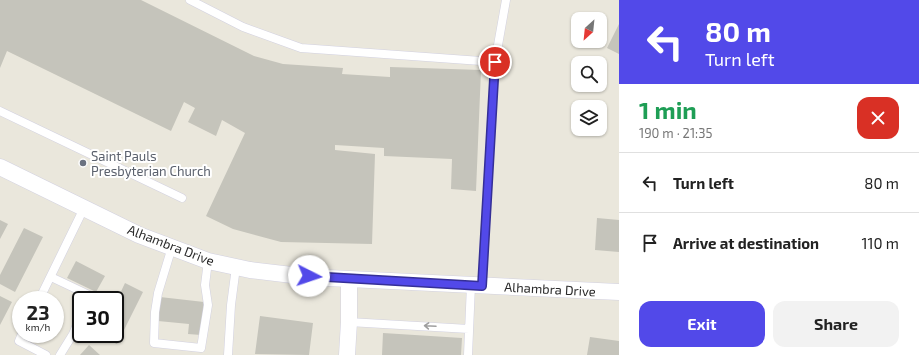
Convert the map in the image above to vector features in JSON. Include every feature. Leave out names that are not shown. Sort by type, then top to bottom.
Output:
[{"type":"street","name":"Alhambra Drive","points":[[1,169],[139,235],[208,261],[250,270],[302,276],[349,279],[619,292]]},
{"type":"street","points":[[347,355],[349,279]]},
{"type":"lane","points":[[190,0],[243,26],[301,48],[495,62]]},
{"type":"lane","points":[[468,355],[469,328],[477,285],[495,62],[506,0]]},
{"type":"lane","points":[[0,111],[182,198]]},
{"type":"lane","points":[[44,291],[84,208]]},
{"type":"lane","points":[[172,247],[158,293],[155,312],[154,343],[201,348],[208,305],[204,285],[208,261]]},
{"type":"lane","points":[[228,355],[231,305],[236,267]]},
{"type":"lane","points":[[51,277],[81,291]]},
{"type":"lane","points":[[349,322],[469,328]]},
{"type":"lane","points":[[60,355],[72,336]]},
{"type":"lane","points":[[23,343],[46,355]]},
{"type":"building","points":[[0,0],[141,0],[254,56],[283,64],[343,68],[342,74],[390,77],[390,67],[481,70],[476,191],[451,189],[452,159],[384,156],[384,148],[335,145],[335,150],[375,154],[372,244],[281,242],[233,229],[206,216],[245,133],[222,120],[216,136],[188,122],[195,108],[184,102],[171,131],[7,51],[0,68]]},
{"type":"building","points":[[619,24],[619,54],[607,48]]},
{"type":"building","points":[[597,218],[619,220],[619,252],[595,250]]},
{"type":"building","points":[[0,220],[8,224],[0,239]]},
{"type":"building","points":[[24,228],[43,237],[16,291],[0,284],[0,275]]},
{"type":"building","points":[[76,261],[105,276],[97,291],[67,278]]},
{"type":"building","points":[[125,283],[143,292],[124,330],[124,291],[121,291]]},
{"type":"building","points":[[0,296],[12,302],[0,325]]},
{"type":"building","points":[[160,297],[204,302],[201,335],[188,334],[189,324],[158,321]]},
{"type":"building","points":[[260,316],[313,323],[309,355],[255,354]]},
{"type":"building","points":[[383,333],[462,338],[461,355],[382,355]]},
{"type":"building","points":[[590,337],[619,341],[619,355],[587,355]]},
{"type":"building","points":[[89,345],[100,355],[80,355]]},
{"type":"place","name":"Saint Pauls Presbyterian Church","points":[[83,163]]},
{"type":"route","points":[[309,276],[482,286],[495,62]]}]
